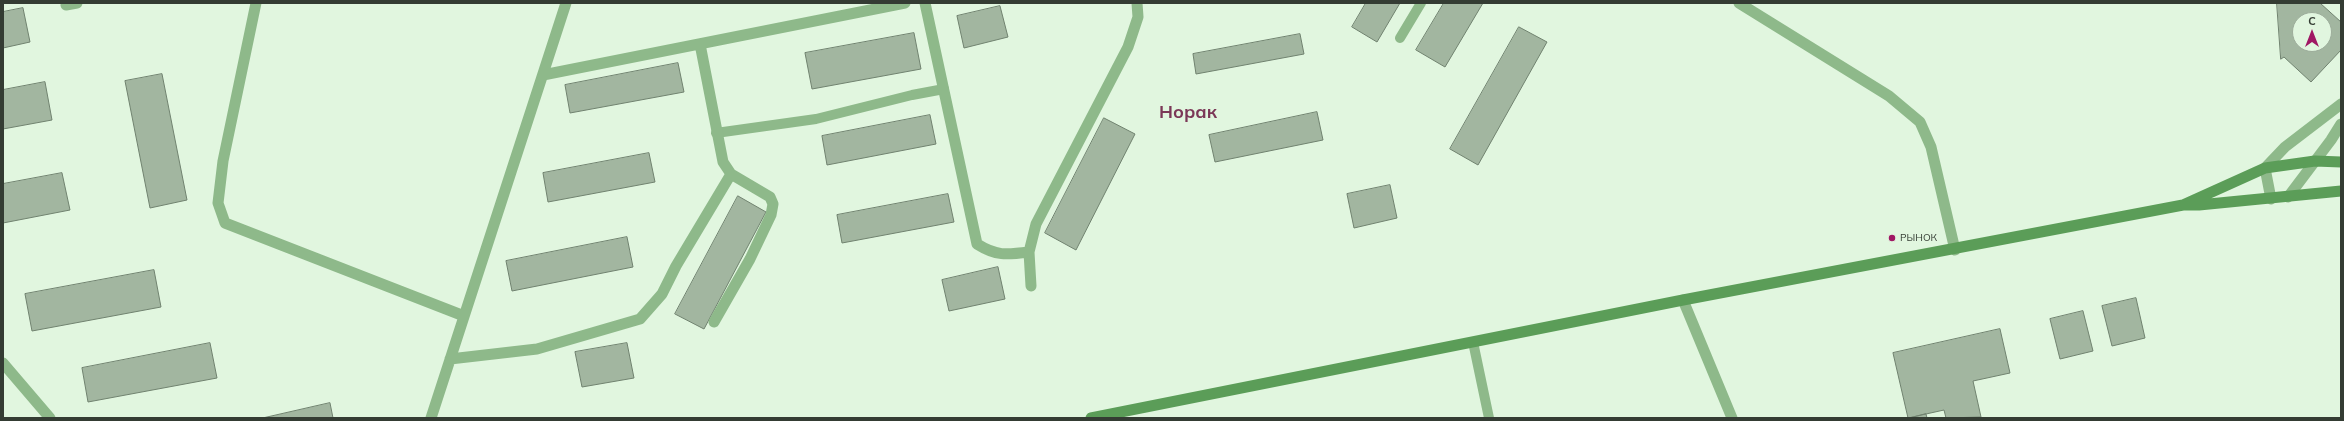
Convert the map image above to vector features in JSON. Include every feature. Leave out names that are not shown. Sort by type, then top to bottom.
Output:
[{"type":"main road","points":[[2183,205],[2265,168],[2315,161],[2341,162]]},
{"type":"main road","points":[[1092,418],[1683,300],[1955,250],[2183,205],[2271,199],[2341,191]]},
{"type":"street","points":[[256,3],[223,161],[218,203],[225,223],[464,316]]},
{"type":"street","points":[[431,418],[566,3]]},
{"type":"street","points":[[543,75],[906,3]]},
{"type":"street","points":[[925,3],[976,244],[992,253],[1007,255],[1028,252]]},
{"type":"street","points":[[1031,286],[1028,252],[1036,224],[1128,47],[1138,17],[1137,3]]},
{"type":"street","points":[[1739,3],[1889,96],[1920,122],[1931,147],[1955,250]]},
{"type":"street","points":[[700,44],[716,133],[723,162],[731,174],[770,197],[773,204],[771,215],[750,259],[714,322]]},
{"type":"street","points":[[2271,199],[2265,168],[2285,147],[2341,104]]},
{"type":"street","points":[[2288,197],[2341,124]]},
{"type":"street","points":[[450,359],[537,349],[640,319],[662,294],[676,266],[731,174]]},
{"type":"street","points":[[1683,300],[1732,418]]},
{"type":"street","points":[[3,363],[50,418]]},
{"type":"lane","points":[[1400,38],[1421,3]]},
{"type":"lane","points":[[716,133],[816,118],[912,94],[944,89]]},
{"type":"lane","points":[[1473,342],[1489,418]]},
{"type":"building","points":[[1366,3],[1400,3],[1377,42],[1352,27]]},
{"type":"building","points":[[1444,3],[1483,3],[1445,67],[1416,50]]},
{"type":"building","points":[[2277,3],[2320,3],[2330,12],[2292,12],[2292,52],[2332,52],[2332,14],[2341,22],[2341,50],[2311,82],[2284,57],[2281,59]]},
{"type":"building","points":[[1000,6],[1008,37],[964,48],[957,16]]},
{"type":"building","points":[[23,8],[30,42],[3,48],[3,12]]},
{"type":"building","points":[[1519,27],[1547,42],[1478,165],[1450,149]]},
{"type":"building","points":[[914,33],[921,69],[812,89],[805,53]]},
{"type":"building","points":[[1300,34],[1304,54],[1196,74],[1193,54]]},
{"type":"building","points":[[678,63],[684,92],[570,113],[565,85]]},
{"type":"building","points":[[162,74],[187,200],[150,208],[125,81]]},
{"type":"building","points":[[45,82],[52,120],[3,129],[3,90]]},
{"type":"building","points":[[1317,112],[1323,140],[1215,162],[1209,135]]},
{"type":"building","points":[[930,115],[936,144],[827,165],[822,136]]},
{"type":"building","points":[[1104,118],[1135,134],[1076,250],[1045,233]]},
{"type":"building","points":[[649,153],[655,182],[548,202],[543,173]]},
{"type":"building","points":[[62,173],[70,210],[3,223],[3,184]]},
{"type":"building","points":[[1390,185],[1397,218],[1354,228],[1347,194]]},
{"type":"building","points":[[948,194],[954,222],[842,243],[837,215]]},
{"type":"building","points":[[738,196],[766,212],[704,329],[675,314]]},
{"type":"building","points":[[627,237],[633,267],[512,291],[506,261]]},
{"type":"building","points":[[998,267],[1005,299],[949,311],[942,280]]},
{"type":"building","points":[[154,270],[161,307],[32,331],[25,294]]},
{"type":"building","points":[[2136,298],[2145,338],[2112,346],[2102,306]]},
{"type":"building","points":[[2083,311],[2093,351],[2060,359],[2050,319]]},
{"type":"building","points":[[2000,329],[2010,373],[1973,381],[1981,417],[1946,418],[1944,410],[1908,418],[1893,353]]},
{"type":"building","points":[[210,343],[217,378],[88,402],[82,368]]},
{"type":"building","points":[[627,343],[634,378],[582,387],[575,352]]},
{"type":"building","points":[[330,403],[333,418],[263,418]]},
{"type":"building","points":[[1926,414],[1927,418],[1910,418]]},
{"type":"place","name":"РЫНОК","points":[[1892,238]]},
{"type":"district","name":"Норак","points":[[1188,113]]}]
